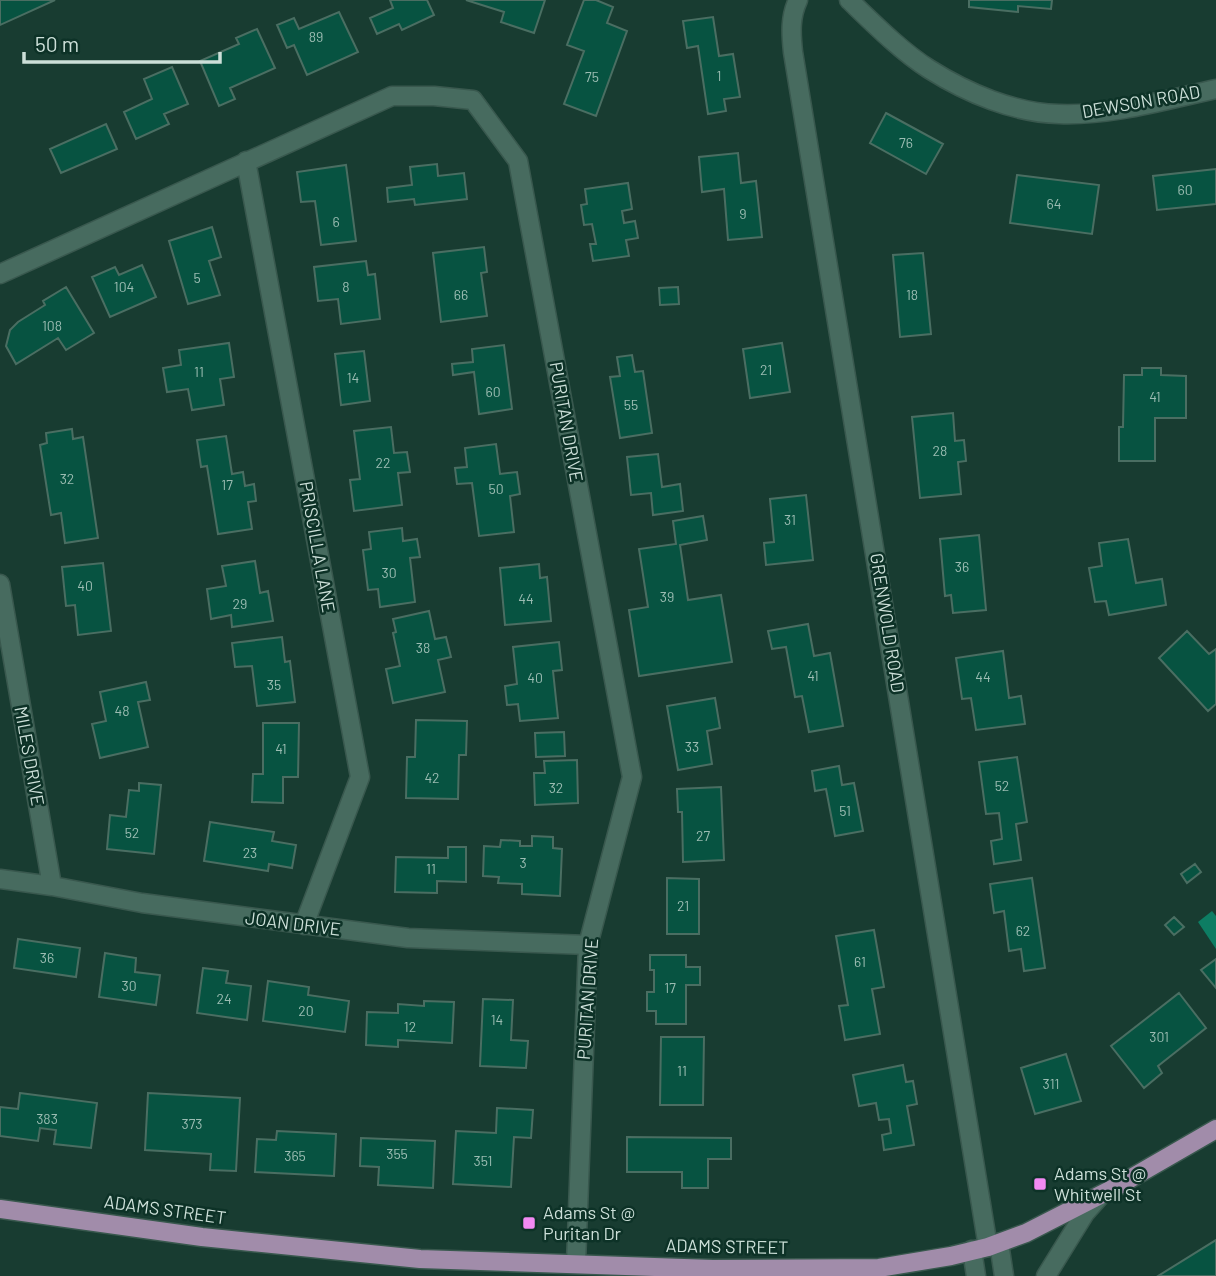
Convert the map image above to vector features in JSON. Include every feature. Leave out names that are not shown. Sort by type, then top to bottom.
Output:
[{"type":"main road","name":"ADAMS STREET","points":[[0,1209],[202,1237],[515,1270],[576,1263],[713,1269],[849,1270],[911,1264],[986,1247],[1050,1222],[1216,1129]]},
{"type":"street","name":"GRENWOLD ROAD","points":[[798,0],[790,30],[793,52],[986,1247]]},
{"type":"street","name":"DEWSON ROAD","points":[[849,0],[929,69],[1018,109],[1060,114],[1105,111],[1216,89]]},
{"type":"street","name":"PURITAN DRIVE","points":[[0,274],[392,96],[473,100],[519,162],[632,777],[588,945],[576,1263]]},
{"type":"street","name":"PRISCILLA LANE","points":[[246,162],[360,777],[304,925]]},
{"type":"street","name":"MILES DRIVE","points":[[0,584],[51,886]]},
{"type":"street","name":"JOAN DRIVE","points":[[0,879],[142,904],[408,938],[588,945]]},
{"type":"street","points":[[1046,1276],[1085,1213],[1101,1195]]},
{"type":"street","points":[[976,1276],[986,1247]]},
{"type":"street","points":[[986,1247],[1003,1276]]},
{"type":"street","points":[[849,1270],[867,1276]]},
{"type":"shaded area","points":[[1212,911],[1216,916],[1216,949],[1198,922]]},
{"type":"building","points":[[0,0],[55,0],[0,25]]},
{"type":"building","points":[[390,0],[427,0],[434,15],[402,30],[399,24],[377,34],[370,18],[393,8]]},
{"type":"building","points":[[466,0],[545,0],[534,33],[501,22],[504,12]]},
{"type":"building","points":[[584,0],[596,0],[613,7],[607,23],[627,31],[596,116],[564,104],[584,51],[567,45]]},
{"type":"building","points":[[969,0],[1052,0],[1051,9],[1018,6],[1018,12],[969,7]]},
{"type":"building","points":[[339,12],[358,52],[307,75],[294,45],[287,48],[277,25],[294,18],[299,29]]},
{"type":"building","points":[[713,17],[719,56],[733,54],[740,97],[724,99],[726,111],[708,114],[698,46],[687,48],[683,21]]},
{"type":"building","points":[[257,29],[275,68],[230,88],[235,99],[219,106],[200,61],[239,44],[236,38]]},
{"type":"building","points":[[172,67],[188,104],[164,114],[169,124],[136,139],[124,112],[152,99],[144,79]]},
{"type":"building","points":[[886,113],[943,144],[926,174],[870,143]]},
{"type":"building","points":[[106,124],[117,149],[61,173],[50,149]]},
{"type":"building","points":[[738,153],[741,183],[756,181],[762,237],[728,240],[724,189],[702,192],[699,157]]},
{"type":"building","points":[[437,164],[438,176],[464,173],[467,199],[415,205],[414,199],[388,202],[387,188],[412,185],[410,167]]},
{"type":"building","points":[[346,165],[356,241],[321,245],[315,201],[301,202],[297,172]]},
{"type":"building","points":[[1216,169],[1216,204],[1157,210],[1153,176]]},
{"type":"building","points":[[1017,175],[1099,185],[1092,234],[1010,223]]},
{"type":"building","points":[[628,183],[632,209],[622,211],[624,223],[635,221],[638,238],[626,240],[629,256],[593,261],[590,244],[596,244],[592,224],[584,225],[581,205],[587,204],[585,189]]},
{"type":"building","points":[[212,227],[221,257],[209,261],[220,295],[188,304],[169,241]]},
{"type":"building","points":[[484,247],[487,272],[481,273],[487,316],[441,322],[433,253]]},
{"type":"building","points":[[923,253],[931,334],[900,337],[893,255]]},
{"type":"building","points":[[366,261],[368,275],[375,274],[380,319],[341,324],[338,299],[318,301],[314,267]]},
{"type":"building","points":[[142,265],[156,297],[110,317],[92,277],[115,267],[119,275]]},
{"type":"building","points":[[66,287],[94,333],[66,350],[58,338],[16,364],[6,346],[10,330],[45,305],[43,301]]},
{"type":"building","points":[[678,287],[679,304],[660,305],[659,288]]},
{"type":"building","points":[[229,343],[234,377],[220,379],[224,405],[192,410],[188,389],[167,392],[163,368],[181,365],[179,350]]},
{"type":"building","points":[[782,343],[790,392],[750,398],[743,349]]},
{"type":"building","points":[[504,345],[512,409],[479,414],[474,372],[453,375],[452,364],[473,362],[472,349]]},
{"type":"building","points":[[364,351],[370,401],[341,405],[335,354]]},
{"type":"building","points":[[632,355],[635,372],[643,371],[652,433],[620,438],[610,377],[620,376],[617,357]]},
{"type":"building","points":[[1142,368],[1161,368],[1161,375],[1186,376],[1186,418],[1155,418],[1155,461],[1119,461],[1124,375],[1142,375]]},
{"type":"building","points":[[953,413],[955,441],[964,440],[966,461],[958,462],[961,494],[920,498],[912,417]]},
{"type":"building","points":[[391,427],[394,453],[407,452],[410,472],[398,473],[402,505],[354,511],[350,480],[360,479],[354,431]]},
{"type":"building","points":[[72,429],[73,439],[83,437],[98,538],[65,543],[61,513],[51,515],[40,445],[47,443],[46,433]]},
{"type":"building","points":[[226,436],[232,474],[243,472],[245,486],[254,484],[256,501],[248,502],[252,529],[218,534],[207,466],[201,467],[197,440]]},
{"type":"building","points":[[496,444],[500,474],[517,472],[520,494],[510,496],[514,532],[479,536],[472,483],[457,484],[455,468],[467,467],[465,448]]},
{"type":"building","points":[[658,454],[662,487],[680,484],[683,511],[653,515],[651,493],[631,495],[627,457]]},
{"type":"building","points":[[806,495],[813,560],[766,565],[764,543],[774,542],[770,499]]},
{"type":"building","points":[[703,516],[707,540],[680,545],[688,600],[721,595],[732,662],[639,676],[629,610],[648,607],[639,549],[676,544],[673,521]]},
{"type":"building","points":[[402,528],[403,541],[417,539],[420,557],[410,558],[415,602],[380,607],[378,589],[368,590],[363,550],[371,549],[369,532]]},
{"type":"building","points":[[979,535],[986,610],[953,613],[951,595],[945,596],[940,539]]},
{"type":"building","points":[[1128,539],[1136,583],[1162,579],[1166,605],[1109,615],[1106,601],[1095,602],[1089,568],[1102,566],[1099,543]]},
{"type":"building","points":[[255,561],[260,593],[268,591],[273,621],[232,627],[231,615],[211,619],[207,589],[226,586],[222,566]]},
{"type":"building","points":[[103,563],[111,631],[78,635],[75,605],[66,606],[62,567]]},
{"type":"building","points":[[539,564],[540,578],[547,577],[551,621],[505,625],[500,568]]},
{"type":"building","points":[[429,611],[435,639],[446,637],[451,657],[438,660],[445,692],[393,703],[386,669],[400,666],[393,619]]},
{"type":"building","points":[[808,624],[814,656],[830,653],[843,726],[809,732],[802,696],[795,697],[786,647],[772,649],[768,631]]},
{"type":"building","points":[[1187,631],[1209,654],[1216,649],[1216,704],[1208,711],[1159,658]]},
{"type":"building","points":[[282,637],[285,662],[290,661],[295,702],[257,706],[252,666],[235,667],[232,643]]},
{"type":"building","points":[[559,642],[562,670],[553,671],[558,718],[520,721],[518,704],[507,705],[505,686],[517,684],[513,647]]},
{"type":"building","points":[[1003,651],[1009,698],[1021,696],[1025,724],[976,730],[971,698],[962,699],[956,658]]},
{"type":"building","points":[[146,682],[150,700],[138,702],[148,747],[100,758],[92,724],[106,721],[100,692]]},
{"type":"building","points":[[715,698],[720,728],[707,731],[712,764],[678,770],[667,706]]},
{"type":"building","points":[[416,720],[467,721],[466,755],[459,755],[458,799],[406,798],[407,757],[415,757]]},
{"type":"building","points":[[263,723],[299,723],[298,777],[283,777],[283,803],[252,802],[253,774],[263,774]]},
{"type":"building","points":[[564,732],[565,756],[536,757],[535,733]]},
{"type":"building","points":[[1017,757],[1027,822],[1016,824],[1021,860],[994,864],[991,841],[1002,839],[999,813],[986,814],[979,762]]},
{"type":"building","points":[[577,760],[578,803],[535,805],[534,773],[545,773],[544,761]]},
{"type":"building","points":[[839,766],[842,785],[854,783],[863,831],[835,836],[826,789],[815,791],[812,771]]},
{"type":"building","points":[[139,783],[161,785],[154,854],[107,849],[110,815],[126,817],[129,790],[139,791]]},
{"type":"building","points":[[721,787],[724,860],[683,862],[682,812],[678,812],[677,789]]},
{"type":"building","points":[[210,822],[274,832],[272,841],[296,845],[292,868],[269,864],[268,871],[204,861]]},
{"type":"building","points":[[532,836],[553,837],[553,848],[562,849],[560,896],[522,894],[522,884],[498,883],[499,877],[483,876],[484,846],[500,847],[501,840],[520,841],[520,846],[532,846]]},
{"type":"building","points":[[448,847],[466,847],[466,882],[437,881],[437,893],[395,892],[396,857],[448,858]]},
{"type":"building","points":[[1195,864],[1201,872],[1187,883],[1181,874]]},
{"type":"building","points":[[667,878],[699,879],[699,934],[667,934]]},
{"type":"building","points":[[1032,878],[1045,968],[1024,971],[1021,949],[1009,951],[1004,911],[994,913],[990,884]]},
{"type":"building","points":[[1174,917],[1184,927],[1174,935],[1165,925]]},
{"type":"building","points":[[874,930],[884,987],[872,989],[880,1034],[845,1040],[839,1006],[848,1005],[836,936]]},
{"type":"building","points":[[18,939],[80,948],[76,977],[14,968]]},
{"type":"building","points":[[105,953],[136,958],[135,972],[160,975],[156,1005],[99,997]]},
{"type":"building","points":[[650,955],[686,955],[686,967],[700,967],[700,985],[686,985],[686,1024],[656,1024],[656,1011],[647,1011],[647,992],[654,992],[654,970],[650,970]]},
{"type":"building","points":[[1216,959],[1216,988],[1201,970]]},
{"type":"building","points":[[203,968],[228,971],[226,983],[251,986],[247,1020],[197,1013]]},
{"type":"building","points":[[268,981],[309,987],[308,995],[349,1001],[345,1032],[263,1021]]},
{"type":"building","points":[[1179,993],[1206,1028],[1158,1066],[1162,1073],[1144,1088],[1111,1046]]},
{"type":"building","points":[[483,999],[513,1000],[511,1040],[528,1041],[526,1068],[480,1066]]},
{"type":"building","points":[[424,1001],[454,1002],[452,1043],[398,1040],[398,1047],[366,1045],[367,1012],[398,1013],[398,1004],[424,1006]]},
{"type":"building","points":[[661,1037],[704,1037],[703,1105],[660,1105]]},
{"type":"building","points":[[1066,1054],[1081,1101],[1035,1114],[1021,1068]]},
{"type":"building","points":[[903,1065],[906,1082],[913,1081],[917,1104],[907,1106],[914,1145],[884,1150],[882,1135],[891,1133],[889,1119],[879,1120],[876,1103],[859,1106],[853,1075]]},
{"type":"building","points":[[20,1093],[97,1103],[91,1148],[54,1144],[56,1130],[40,1128],[38,1141],[0,1136],[0,1107],[18,1109]]},
{"type":"building","points":[[148,1093],[240,1098],[236,1171],[210,1170],[211,1154],[145,1150]]},
{"type":"building","points":[[497,1108],[533,1110],[531,1138],[514,1137],[511,1187],[453,1184],[456,1131],[496,1133]]},
{"type":"building","points":[[277,1131],[336,1134],[334,1176],[255,1172],[257,1139],[276,1140]]},
{"type":"building","points":[[627,1137],[731,1138],[731,1159],[708,1159],[708,1188],[682,1188],[682,1172],[627,1172]]},
{"type":"building","points":[[361,1138],[435,1141],[433,1188],[378,1185],[379,1167],[360,1166]]},
{"type":"building","points":[[1216,1240],[1216,1276],[1158,1276]]},
{"type":"place","name":"Adams St @ Whitwell St","points":[[1040,1184]]},
{"type":"place","name":"Adams St @ Puritan Dr","points":[[529,1223]]}]
